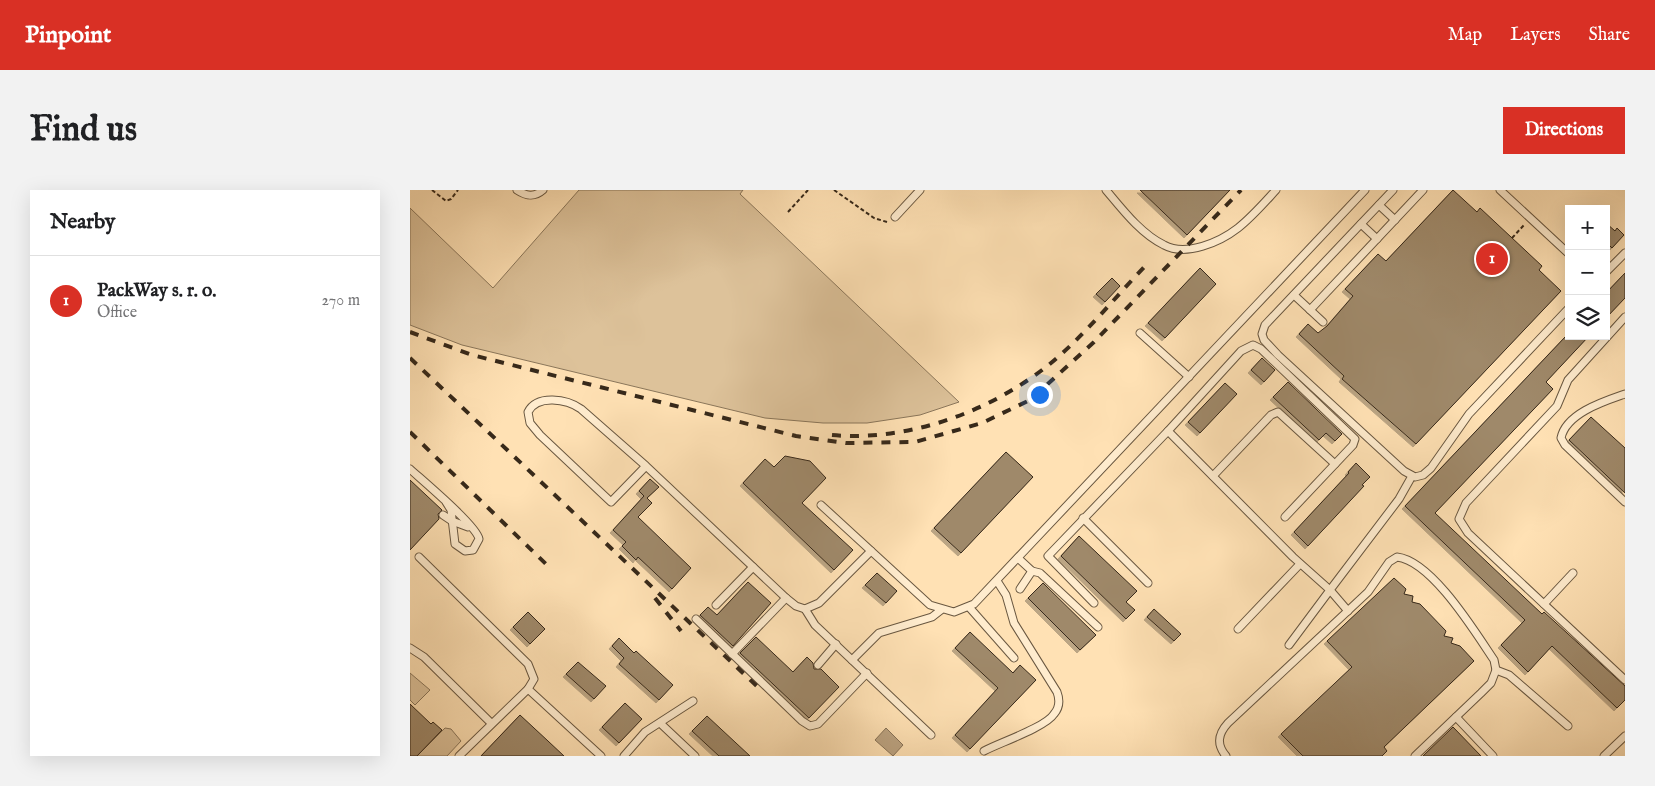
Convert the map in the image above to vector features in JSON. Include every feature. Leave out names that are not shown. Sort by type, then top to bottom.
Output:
[{"type":"lane","points":[[517,190],[526,196],[532,196],[543,190]]},
{"type":"lane","points":[[895,217],[920,190]]},
{"type":"lane","points":[[1106,190],[1156,241],[1174,249],[1184,250],[1234,231],[1276,190]]},
{"type":"lane","points":[[822,505],[923,600],[942,610],[954,612],[969,607],[997,581],[1365,190]]},
{"type":"lane","points":[[1393,190],[1263,329],[1264,340],[1392,461],[1412,476],[1419,477],[1431,468],[1469,414],[1565,312]]},
{"type":"lane","points":[[1500,190],[1565,250]]},
{"type":"lane","points":[[1310,310],[1419,191]]},
{"type":"lane","points":[[1379,205],[1394,220]]},
{"type":"lane","points":[[1361,224],[1377,239]]},
{"type":"lane","points":[[1610,268],[1625,253]]},
{"type":"lane","points":[[1294,294],[1323,322]]},
{"type":"lane","points":[[1625,317],[1568,380],[1557,406],[1466,503],[1460,513],[1460,523],[1468,533],[1625,680]]},
{"type":"lane","points":[[1140,333],[1189,377]]},
{"type":"lane","points":[[1094,603],[1048,556],[1168,431],[1241,351],[1253,345],[1261,349],[1354,437],[1353,445],[1285,516]]},
{"type":"lane","points":[[1625,394],[1586,408],[1564,431],[1561,438],[1565,445],[1625,502]]},
{"type":"lane","points":[[646,466],[611,502],[533,427],[528,416],[530,409],[540,402],[554,400],[575,405],[646,466],[786,598],[796,606],[805,609],[815,625],[931,735]]},
{"type":"lane","points":[[1213,476],[1271,415],[1278,412],[1335,464]]},
{"type":"lane","points":[[1168,431],[1300,564],[1330,590],[1348,611]]},
{"type":"lane","points":[[410,469],[446,502],[472,528],[479,539],[473,550],[461,550],[454,540],[451,510],[446,502]]},
{"type":"lane","points":[[1289,645],[1399,499],[1412,476]]},
{"type":"lane","points":[[443,515],[452,521],[472,528]]},
{"type":"lane","points":[[1083,518],[1148,583]]},
{"type":"lane","points":[[454,540],[458,530],[472,528]]},
{"type":"lane","points":[[805,609],[819,603],[871,550]]},
{"type":"lane","points":[[419,557],[528,664],[534,678],[528,689],[459,756]]},
{"type":"lane","points":[[1226,756],[1220,749],[1219,739],[1228,723],[1372,589],[1389,562],[1397,557],[1408,559],[1422,568],[1455,604],[1494,660],[1496,670],[1491,683],[1415,756]]},
{"type":"lane","points":[[1018,558],[1032,571],[1047,577],[1098,627]]},
{"type":"lane","points":[[1238,629],[1300,564]]},
{"type":"lane","points":[[716,605],[753,566]]},
{"type":"lane","points":[[1020,589],[1032,571]]},
{"type":"lane","points":[[1544,604],[1573,572]]},
{"type":"lane","points":[[984,751],[1050,719],[1060,700],[1057,692],[1014,623],[1006,595],[997,581]]},
{"type":"lane","points":[[732,654],[786,598]]},
{"type":"lane","points":[[969,607],[1014,658]]},
{"type":"lane","points":[[852,660],[879,633],[932,617],[942,610]]},
{"type":"lane","points":[[696,620],[806,725],[818,724],[867,673]]},
{"type":"lane","points":[[818,665],[836,644]]},
{"type":"lane","points":[[410,648],[424,657],[491,723]]},
{"type":"lane","points":[[1496,670],[1509,675],[1568,726]]},
{"type":"lane","points":[[528,689],[601,756]]},
{"type":"lane","points":[[624,756],[645,732],[693,701]]},
{"type":"lane","points":[[1456,717],[1493,756]]},
{"type":"lane","points":[[660,722],[695,756]]},
{"type":"lane","points":[[1604,756],[1625,736]]},
{"type":"path","points":[[432,190],[446,201],[451,199],[458,190]]},
{"type":"path","points":[[788,212],[808,190]]},
{"type":"path","points":[[834,190],[874,218],[886,222],[895,217]]},
{"type":"path","points":[[1512,238],[1530,218]]},
{"type":"shaded area","points":[[579,190],[743,190],[740,194],[959,402],[920,415],[867,423],[823,423],[765,418],[462,345],[410,325],[410,208],[493,288]]},
{"type":"shaded area","points":[[410,673],[430,690],[415,705],[410,700]]},
{"type":"shaded area","points":[[445,728],[451,729],[461,741],[447,756],[417,756]]},
{"type":"shaded area","points":[[886,728],[903,745],[893,756],[875,740]]},
{"type":"building","points":[[1140,190],[1230,190],[1187,235]]},
{"type":"building","points":[[1453,190],[1477,212],[1480,208],[1542,266],[1539,270],[1561,291],[1416,444],[1342,379],[1344,376],[1299,334],[1308,324],[1318,333],[1327,326],[1353,296],[1345,289],[1378,254],[1386,261]]},
{"type":"building","points":[[1610,227],[1615,231],[1617,228],[1624,235],[1612,248],[1610,246]]},
{"type":"building","points":[[1200,268],[1216,284],[1165,338],[1148,323]]},
{"type":"building","points":[[1625,273],[1625,298],[1610,314],[1610,295],[1610,289]]},
{"type":"building","points":[[1112,278],[1120,286],[1105,302],[1096,294]]},
{"type":"building","points":[[1565,337],[1565,340],[1585,340],[1546,382],[1553,389],[1435,513],[1542,614],[1544,612],[1625,686],[1625,700],[1617,708],[1552,646],[1528,672],[1501,645],[1525,620],[1405,506]]},
{"type":"building","points":[[1262,358],[1275,370],[1264,382],[1251,370]]},
{"type":"building","points":[[1288,382],[1342,434],[1335,441],[1326,433],[1319,440],[1273,397]]},
{"type":"building","points":[[1225,383],[1237,394],[1200,433],[1188,422]]},
{"type":"building","points":[[1591,417],[1625,448],[1625,493],[1569,440]]},
{"type":"building","points":[[1006,452],[1033,477],[961,553],[934,528]]},
{"type":"building","points":[[785,456],[810,461],[826,478],[802,503],[853,550],[834,570],[743,483],[765,459],[774,467]]},
{"type":"building","points":[[1356,463],[1370,477],[1362,485],[1364,486],[1308,546],[1294,532]]},
{"type":"building","points":[[650,479],[659,487],[647,498],[652,503],[638,517],[691,568],[672,589],[638,557],[636,560],[622,546],[626,542],[613,530],[644,496],[639,491]]},
{"type":"building","points":[[410,480],[442,510],[438,514],[439,519],[410,550]]},
{"type":"building","points":[[1079,536],[1137,591],[1126,602],[1135,610],[1126,619],[1061,556]]},
{"type":"building","points":[[877,573],[897,591],[886,603],[865,585]]},
{"type":"building","points":[[1394,578],[1406,589],[1404,594],[1413,596],[1412,602],[1420,604],[1446,631],[1444,636],[1453,638],[1451,643],[1460,646],[1474,661],[1384,747],[1387,751],[1382,756],[1303,756],[1281,734],[1352,667],[1327,641]]},
{"type":"building","points":[[748,582],[771,603],[733,646],[700,615],[708,607],[717,615]]},
{"type":"building","points":[[1043,583],[1096,635],[1080,650],[1028,598]]},
{"type":"building","points":[[1154,609],[1181,634],[1174,641],[1147,617]]},
{"type":"building","points":[[528,612],[545,629],[530,644],[513,627]]},
{"type":"building","points":[[970,632],[1013,673],[1020,665],[1036,680],[970,749],[955,735],[998,688],[955,648]]},
{"type":"building","points":[[756,637],[793,672],[807,657],[813,663],[814,669],[821,669],[839,687],[809,718],[740,653]]},
{"type":"building","points":[[619,638],[673,685],[659,700],[619,664],[624,658],[612,646]]},
{"type":"building","points":[[578,662],[606,686],[594,699],[566,674]]},
{"type":"building","points":[[625,703],[642,719],[619,743],[602,727]]},
{"type":"building","points":[[410,704],[431,724],[433,722],[442,730],[417,756],[410,756]]},
{"type":"building","points":[[520,715],[548,741],[564,756],[481,756]]},
{"type":"building","points":[[707,716],[750,756],[719,756],[692,731]]},
{"type":"building","points":[[1453,727],[1481,756],[1423,756]]},
{"type":"railway","points":[[410,332],[472,355],[796,436],[846,443],[915,442],[982,423],[1030,400],[1094,342],[1241,190]]},
{"type":"railway","points":[[832,435],[861,436],[920,428],[976,409],[1003,395],[1051,363],[1089,327],[1149,262]]},
{"type":"railway","points":[[410,358],[762,691]]},
{"type":"railway","points":[[410,432],[549,567]]},
{"type":"railway","points":[[655,598],[681,631]]},
{"type":"place","name":"PackWay s. r. o.","points":[[1492,259]]}]
